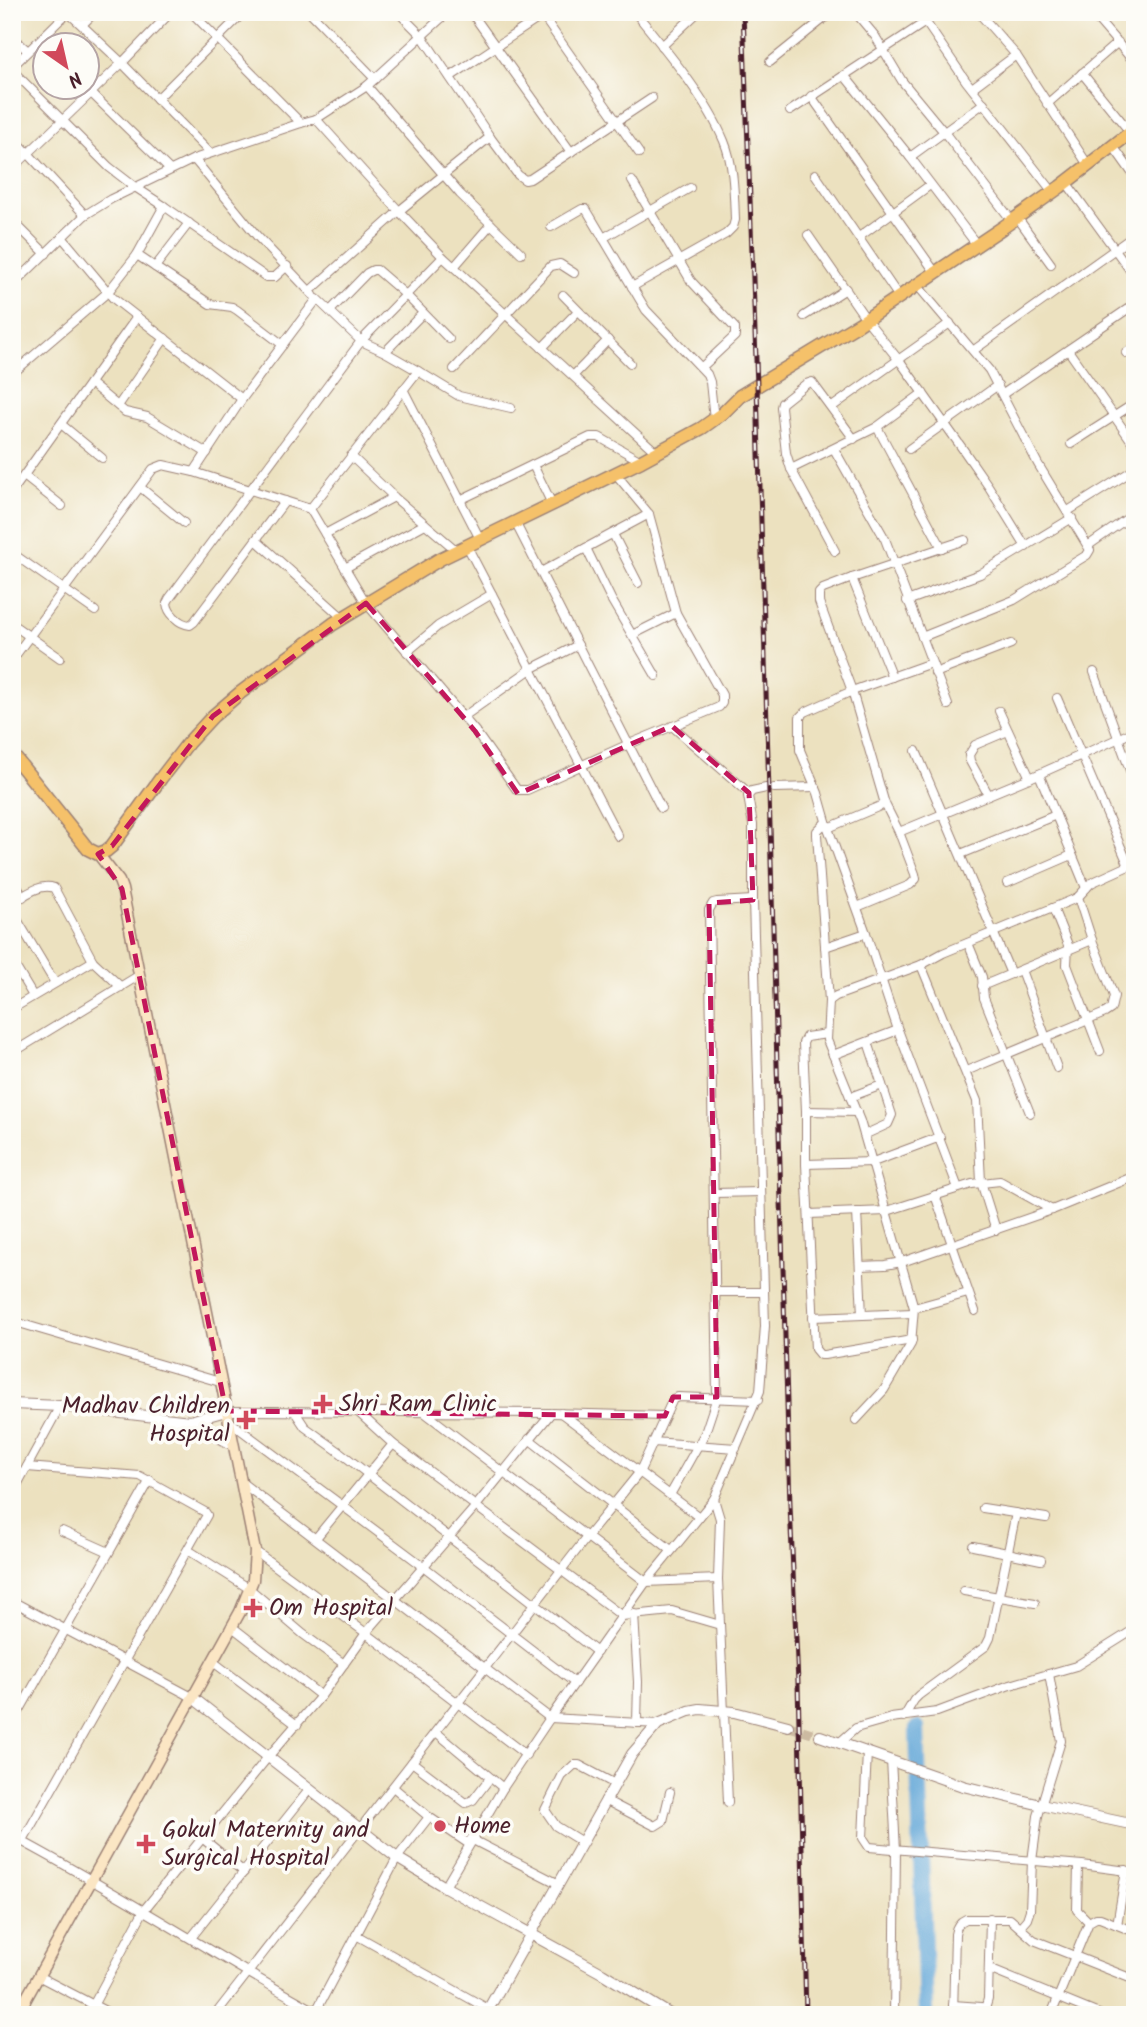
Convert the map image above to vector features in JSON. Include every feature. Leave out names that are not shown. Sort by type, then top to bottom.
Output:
[{"type":"main road","points":[[98,854],[112,846],[160,778],[213,716],[240,693],[343,618],[440,559],[641,461],[714,420],[740,396],[866,319],[1014,219],[1133,130]]},
{"type":"main road","points":[[12,754],[88,849],[98,854],[122,889],[255,1551],[253,1580],[240,1612],[17,2015]]},
{"type":"street","points":[[83,24],[95,12]]},
{"type":"street","points":[[102,79],[122,63],[171,12]]},
{"type":"street","points":[[191,12],[301,123]]},
{"type":"street","points":[[157,99],[244,12]]},
{"type":"street","points":[[398,12],[422,36],[490,136],[518,175],[525,180],[652,98]]},
{"type":"street","points":[[12,286],[85,215],[194,159],[316,119],[367,86],[447,12]]},
{"type":"street","points":[[471,12],[570,152]]},
{"type":"street","points":[[632,287],[726,234],[733,227],[735,220],[730,160],[724,141],[696,92],[635,12]]},
{"type":"street","points":[[662,46],[698,12]]},
{"type":"street","points":[[855,12],[869,28],[902,81],[1051,264]]},
{"type":"street","points":[[978,12],[1016,55],[1088,165]]},
{"type":"street","points":[[985,20],[992,12]]},
{"type":"street","points":[[1091,12],[1135,63]]},
{"type":"street","points":[[312,13],[375,79]]},
{"type":"street","points":[[770,62],[829,13]]},
{"type":"street","points":[[52,32],[67,14],[75,17],[210,153]]},
{"type":"street","points":[[450,77],[543,14],[615,122],[639,153]]},
{"type":"street","points":[[790,111],[920,24],[927,24],[972,88],[1053,192]]},
{"type":"street","points":[[12,37],[28,51]]},
{"type":"street","points":[[1047,104],[1118,42]]},
{"type":"street","points":[[32,49],[12,69],[109,167],[266,277],[275,277],[287,266]]},
{"type":"street","points":[[972,88],[1016,55]]},
{"type":"street","points":[[1082,74],[1133,130]]},
{"type":"street","points":[[844,75],[977,244]]},
{"type":"street","points":[[367,86],[460,194],[522,253]]},
{"type":"street","points":[[811,96],[935,272]]},
{"type":"street","points":[[12,169],[79,102]]},
{"type":"street","points":[[101,102],[170,170]]},
{"type":"street","points":[[910,157],[984,103]]},
{"type":"street","points":[[316,119],[443,257],[656,453]]},
{"type":"street","points":[[12,136],[85,215]]},
{"type":"street","points":[[310,291],[398,211],[490,136]]},
{"type":"street","points":[[1112,146],[1135,177]]},
{"type":"street","points":[[194,159],[257,236],[361,341],[385,352],[459,396],[511,408]]},
{"type":"street","points":[[815,174],[899,296]]},
{"type":"street","points":[[632,181],[691,281],[736,331],[702,367]]},
{"type":"street","points":[[1066,182],[1135,277]]},
{"type":"street","points":[[859,237],[930,184]]},
{"type":"street","points":[[603,237],[690,188]]},
{"type":"street","points":[[12,374],[108,292],[137,255],[164,206]]},
{"type":"street","points":[[551,227],[586,209],[646,310],[702,367],[710,383],[714,420]]},
{"type":"street","points":[[12,220],[46,254]]},
{"type":"street","points":[[155,267],[189,223]]},
{"type":"street","points":[[454,267],[491,224]]},
{"type":"street","points":[[808,235],[989,487],[1026,547]]},
{"type":"street","points":[[974,350],[1135,235]]},
{"type":"street","points":[[62,237],[108,292],[242,399]]},
{"type":"street","points":[[137,255],[210,304],[237,310],[283,345]]},
{"type":"street","points":[[285,501],[194,622],[185,625],[169,611],[169,599],[361,341],[443,257]]},
{"type":"street","points":[[454,369],[551,266],[560,264],[574,273]]},
{"type":"street","points":[[330,312],[373,270],[406,295],[449,339]]},
{"type":"street","points":[[917,285],[974,350],[998,385],[1038,464],[1090,550],[1087,555],[1014,600],[922,637]]},
{"type":"street","points":[[804,316],[846,289]]},
{"type":"street","points":[[563,295],[630,363]]},
{"type":"street","points":[[194,472],[242,399],[317,299]]},
{"type":"street","points":[[1003,394],[1135,304]]},
{"type":"street","points":[[542,348],[578,311]]},
{"type":"street","points":[[385,352],[424,313]]},
{"type":"street","points":[[12,492],[137,317]]},
{"type":"street","points":[[832,407],[950,323]]},
{"type":"street","points":[[118,406],[165,338]]},
{"type":"street","points":[[573,376],[608,340]]},
{"type":"street","points":[[1126,354],[1135,346]]},
{"type":"street","points":[[1068,350],[1135,446]]},
{"type":"street","points":[[310,509],[418,371]]},
{"type":"street","points":[[835,551],[791,469],[786,453],[782,403],[812,382],[854,439]]},
{"type":"street","points":[[90,383],[131,414],[147,417],[207,453]]},
{"type":"street","points":[[909,449],[998,385]]},
{"type":"street","points":[[403,390],[480,539]]},
{"type":"street","points":[[791,469],[877,427],[923,393]]},
{"type":"street","points":[[1071,444],[1135,403]]},
{"type":"street","points":[[61,424],[102,457]]},
{"type":"street","points":[[877,427],[942,548]]},
{"type":"street","points":[[460,500],[595,436],[641,461]]},
{"type":"street","points":[[834,449],[875,519],[895,563],[948,705]]},
{"type":"street","points":[[351,456],[425,524],[462,548],[492,594],[618,836]]},
{"type":"street","points":[[533,465],[552,504]]},
{"type":"street","points":[[12,660],[158,466],[194,472],[310,509],[366,603],[475,731],[517,790],[527,790],[719,707],[723,700],[676,613],[649,514],[615,473]]},
{"type":"street","points":[[908,601],[980,573],[1026,547],[1135,470]]},
{"type":"street","points":[[24,476],[62,506]]},
{"type":"street","points":[[140,487],[184,523]]},
{"type":"street","points":[[325,534],[394,497]]},
{"type":"street","points":[[1089,545],[1135,513]]},
{"type":"street","points":[[541,572],[649,514]]},
{"type":"street","points":[[515,522],[661,808]]},
{"type":"street","points":[[345,568],[425,524]]},
{"type":"street","points":[[612,534],[638,583]]},
{"type":"street","points":[[256,540],[343,618]]},
{"type":"street","points":[[857,907],[914,882],[915,874],[885,804],[852,691],[818,597],[819,593],[852,578],[965,540]]},
{"type":"street","points":[[586,548],[656,676]]},
{"type":"street","points":[[12,553],[95,611]]},
{"type":"street","points":[[852,578],[892,677]]},
{"type":"street","points":[[407,652],[438,626],[492,594]]},
{"type":"street","points":[[632,635],[676,613]]},
{"type":"street","points":[[12,624],[60,658]]},
{"type":"street","points":[[935,673],[1011,643]]},
{"type":"street","points":[[463,717],[531,668],[578,645]]},
{"type":"street","points":[[931,663],[852,691],[805,712],[800,717],[799,745],[816,787],[898,1030],[958,1188]]},
{"type":"street","points":[[1094,672],[1135,784]]},
{"type":"street","points":[[829,1001],[836,996],[921,965],[1078,897],[1086,888],[1132,864],[1080,755],[1057,698]]},
{"type":"street","points":[[999,711],[1030,778]]},
{"type":"street","points":[[444,1887],[503,1788],[597,1651],[646,1582],[714,1499],[760,1391],[765,1326],[753,825],[748,795],[672,726]]},
{"type":"street","points":[[899,832],[1030,778],[1135,730]]},
{"type":"street","points":[[988,794],[969,755],[975,746],[1008,731]]},
{"type":"street","points":[[916,751],[1011,974]]},
{"type":"street","points":[[1039,774],[1086,888]]},
{"type":"street","points":[[748,795],[770,788],[816,787]]},
{"type":"street","points":[[856,1420],[888,1383],[912,1340],[913,1311],[873,1161],[827,1034],[829,1001],[817,831],[885,804]]},
{"type":"street","points":[[961,854],[1056,814]]},
{"type":"street","points":[[1007,883],[1072,855]]},
{"type":"street","points":[[12,878],[23,897]]},
{"type":"street","points":[[12,903],[39,887],[47,885],[54,888],[93,961],[121,987]]},
{"type":"street","points":[[966,1071],[1111,1009],[1114,996],[1078,897]]},
{"type":"street","points":[[670,1495],[707,1427],[716,1397],[709,909],[717,902],[753,900]]},
{"type":"street","points":[[1053,908],[1068,950],[1068,965],[1100,1051]]},
{"type":"street","points":[[12,911],[55,983]]},
{"type":"street","points":[[825,947],[866,933]]},
{"type":"street","points":[[982,986],[1092,940]]},
{"type":"street","points":[[968,943],[980,972],[984,998],[1030,1113]]},
{"type":"street","points":[[12,961],[33,996]]},
{"type":"street","points":[[12,1009],[93,961]]},
{"type":"street","points":[[921,965],[978,1106],[981,1182],[996,1230]]},
{"type":"street","points":[[1021,970],[1058,1068]]},
{"type":"street","points":[[12,1053],[138,976]]},
{"type":"street","points":[[833,1055],[898,1030]]},
{"type":"street","points":[[827,1034],[806,1037],[803,1043],[814,1345],[820,1355],[912,1340]]},
{"type":"street","points":[[864,1135],[888,1124],[892,1115],[868,1042]]},
{"type":"street","points":[[850,1097],[882,1085]]},
{"type":"street","points":[[806,1111],[857,1112]]},
{"type":"street","points":[[806,1164],[873,1161],[940,1136]]},
{"type":"street","points":[[860,1266],[902,1262],[1052,1210],[1135,1176]]},
{"type":"street","points":[[809,1214],[887,1210],[981,1182],[1004,1181],[1052,1210]]},
{"type":"street","points":[[715,1193],[761,1192]]},
{"type":"street","points":[[934,1195],[975,1311]]},
{"type":"street","points":[[857,1212],[862,1315]]},
{"type":"street","points":[[716,1292],[764,1292]]},
{"type":"street","points":[[813,1317],[913,1311],[968,1293]]},
{"type":"street","points":[[12,1321],[220,1382]]},
{"type":"street","points":[[215,2015],[639,1473],[670,1403],[678,1397],[758,1400]]},
{"type":"street","points":[[12,1404],[60,1406],[190,1421],[295,1412],[665,1416]]},
{"type":"street","points":[[12,1494],[60,1406]]},
{"type":"street","points":[[295,1412],[305,1427],[597,1651]]},
{"type":"street","points":[[358,1412],[393,1444],[622,1616],[672,1611],[720,1625]]},
{"type":"street","points":[[424,1412],[646,1582],[718,1579]]},
{"type":"street","points":[[88,2015],[144,1910],[268,1756],[321,1696],[366,1633],[450,1537],[529,1439],[556,1413]]},
{"type":"street","points":[[556,1413],[699,1517]]},
{"type":"street","points":[[227,1416],[575,1683]]},
{"type":"street","points":[[190,1421],[233,1446]]},
{"type":"street","points":[[529,1439],[671,1550]]},
{"type":"street","points":[[653,1442],[736,1448]]},
{"type":"street","points":[[316,1538],[393,1444]]},
{"type":"street","points":[[22,1842],[206,1519],[205,1512],[140,1476],[27,1466]]},
{"type":"street","points":[[12,1724],[150,1480]]},
{"type":"street","points":[[240,1481],[551,1718],[658,1724],[700,1709],[723,1710],[789,1726]]},
{"type":"street","points":[[714,1499],[720,1519],[718,1579],[728,1802]]},
{"type":"street","points":[[983,1508],[1046,1518]]},
{"type":"street","points":[[904,1717],[919,1695],[986,1646],[990,1638],[1016,1513]]},
{"type":"street","points":[[62,1531],[109,1552]]},
{"type":"street","points":[[973,1546],[1041,1560]]},
{"type":"street","points":[[188,1550],[250,1589],[303,1634],[344,1664]]},
{"type":"street","points":[[255,1551],[526,1755]]},
{"type":"street","points":[[964,1591],[1035,1603]]},
{"type":"street","points":[[12,1601],[192,1698],[397,1858],[444,1887],[602,1973],[671,2015]]},
{"type":"street","points":[[634,1614],[638,1682],[637,1723]]},
{"type":"street","points":[[231,1626],[321,1696]]},
{"type":"street","points":[[839,1743],[856,1728],[884,1719],[937,1712],[1083,1662],[1135,1629]]},
{"type":"street","points":[[212,1661],[297,1725]]},
{"type":"street","points":[[1020,1927],[1030,1910],[1032,1861],[1037,1827],[1061,1741],[1049,1674]]},
{"type":"street","points":[[487,2012],[632,1754],[658,1724]]},
{"type":"street","points":[[436,1731],[503,1788]]},
{"type":"street","points":[[820,1736],[1040,1811],[1135,1825]]},
{"type":"street","points":[[867,1752],[863,1838],[869,1847],[1130,1871],[1117,1925]]},
{"type":"street","points":[[891,1760],[895,1850],[894,2015]]},
{"type":"street","points":[[412,1762],[466,1803],[473,1800],[490,1777]]},
{"type":"street","points":[[582,1842],[556,1826],[545,1810],[562,1776],[574,1765],[579,1765],[615,1784]]},
{"type":"street","points":[[393,1787],[429,1817],[470,1842],[559,1884]]},
{"type":"street","points":[[191,1938],[309,1790]]},
{"type":"street","points":[[605,1800],[654,1826],[663,1821],[670,1792]]},
{"type":"street","points":[[12,1836],[318,2013],[397,1858],[429,1817]]},
{"type":"street","points":[[202,1838],[244,1872]]},
{"type":"street","points":[[1077,1865],[1077,1910],[1089,1922]]},
{"type":"street","points":[[1051,2015],[1089,1922],[1096,1917],[1134,1930]]},
{"type":"street","points":[[987,2012],[990,1918]]},
{"type":"street","points":[[953,2015],[956,1927],[967,1919],[1010,1919],[1034,1940],[1135,1980]]},
{"type":"street","points":[[356,1935],[487,2012],[499,2015]]},
{"type":"street","points":[[989,1969],[1101,2015]]},
{"type":"street","points":[[38,1976],[113,2015]]},
{"type":"street","points":[[953,2005],[981,2007],[987,2012]]},
{"type":"highlighted area","points":[[366,603],[475,731],[518,794],[672,726],[749,793],[753,900],[709,903],[717,1397],[673,1397],[665,1416],[226,1411],[122,889],[98,854],[112,846],[213,716]]},
{"type":"waterway","points":[[917,1728],[926,2015]]},
{"type":"tunnel","points":[[788,1726],[820,1736]]},
{"type":"railway","points":[[743,12],[757,386],[790,1505],[798,1683],[806,2015]]},
{"type":"place","name":"Shri Ram Clinic","points":[[323,1404]]},
{"type":"place","name":"Madhav Children Hospital","points":[[246,1420]]},
{"type":"place","name":"Om Hospital","points":[[253,1608]]},
{"type":"place","name":"Home","points":[[440,1826]]},
{"type":"place","name":"Gokul Maternity and Surgical Hospital","points":[[146,1844]]}]
